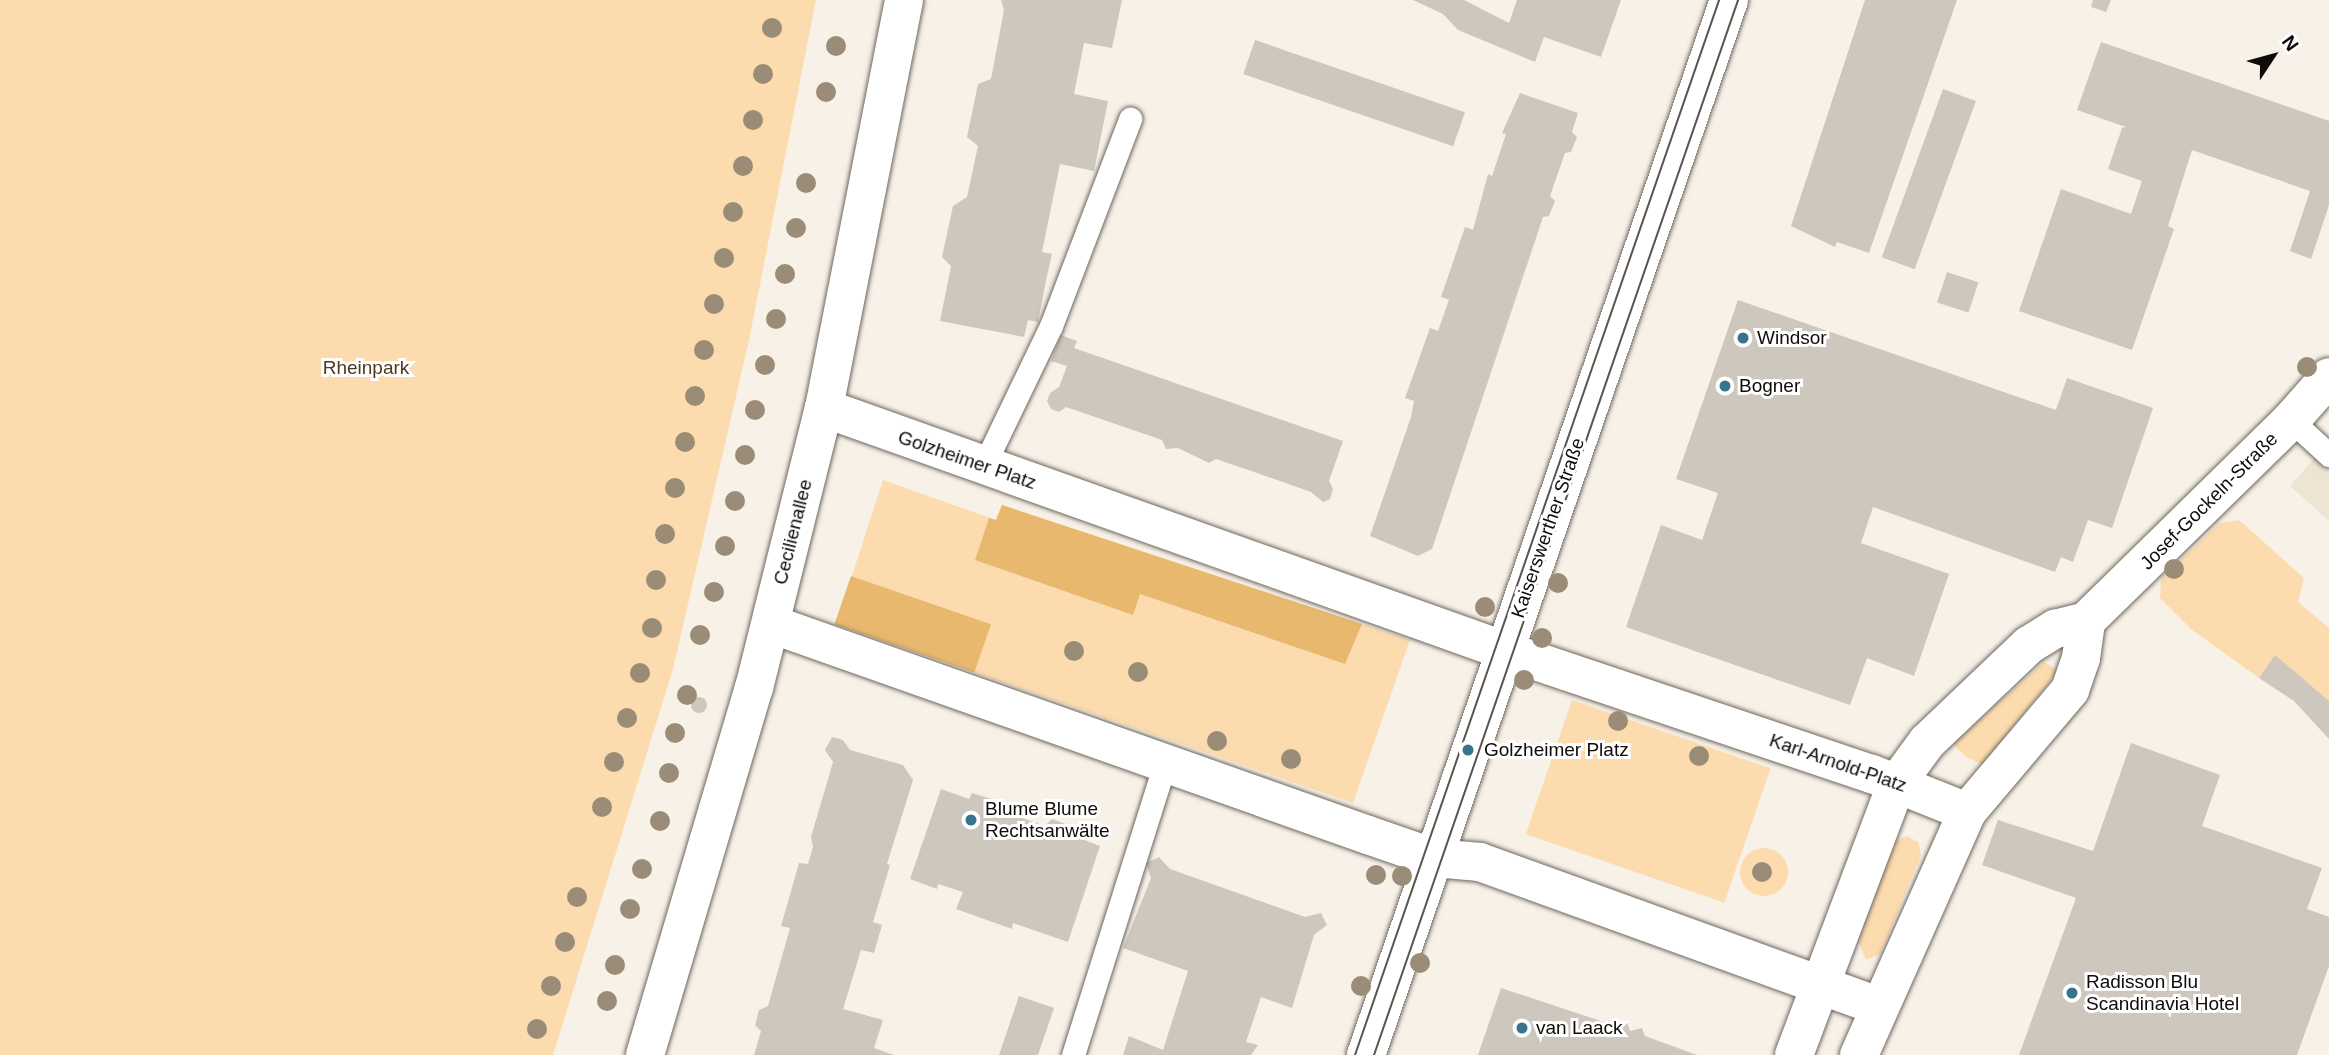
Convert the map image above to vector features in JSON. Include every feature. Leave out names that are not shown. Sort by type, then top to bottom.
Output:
[{"type":"street","name":"Cecilienallee","points":[[645,1055],[771,624],[824,408],[904,0]]},
{"type":"street","name":"Kaiserswerther Straße","points":[[1366,1055],[1728,0]]},
{"type":"street","name":"Josef-Gockeln-Straße","points":[[1821,985],[1897,783],[1927,743],[2029,646],[2055,629],[2086,621],[2296,415],[2329,377]]},
{"type":"street","name":"Golzheimer Platz","points":[[824,408],[1506,651]]},
{"type":"street","points":[[1859,1055],[1878,1006],[1967,812],[2070,690],[2081,658],[2086,621]]},
{"type":"street","points":[[771,624],[1434,858],[1480,862],[1878,1006]]},
{"type":"street","name":"Karl-Arnold-Platz","points":[[1506,651],[1897,783],[1967,812]]},
{"type":"street","points":[[1794,1055],[1821,985]]},
{"type":"lane","points":[[984,465],[1051,326],[1130,119]]},
{"type":"lane","points":[[2296,415],[2329,438]]},
{"type":"lane","points":[[2296,415],[2329,455]]},
{"type":"lane","points":[[1073,1055],[1165,763]]},
{"type":"shaded area","points":[[2329,441],[2329,521],[2290,486]]},
{"type":"shaded area","points":[[1002,505],[1362,624],[1345,664],[1140,594],[1133,615],[975,560],[989,518],[996,520]]},
{"type":"shaded area","points":[[851,576],[991,624],[974,672],[834,624]]},
{"type":"green space","name":"Rheinpark","points":[[0,0],[816,0],[749,340],[673,669],[553,1055],[0,1055]]},
{"type":"green space","points":[[883,480],[996,520],[1002,505],[1410,640],[1353,803],[836,625]]},
{"type":"green space","points":[[2239,520],[2304,578],[2298,602],[2329,628],[2329,701],[2275,656],[2259,678],[2192,630],[2160,598],[2161,578],[2220,523]]},
{"type":"green space","points":[[2044,662],[2057,670],[2053,677],[1983,765],[1966,757],[1953,744]]},
{"type":"green space","points":[[1572,700],[1771,768],[1724,903],[1526,834]]},
{"type":"green space","points":[[1907,836],[1918,842],[1921,855],[1881,953],[1866,960],[1858,941],[1895,841]]},
{"type":"green space","points":[[1764,848],[1781,855],[1788,872],[1781,889],[1764,896],[1747,889],[1740,872],[1747,855]]},
{"type":"building","points":[[1001,0],[1122,0],[1112,48],[1084,43],[1074,94],[1108,101],[1094,171],[1060,164],[1042,252],[1052,254],[1038,322],[1028,320],[1024,337],[940,321],[951,266],[942,257],[953,206],[967,197],[978,146],[967,137],[978,84],[991,79],[1004,10]]},
{"type":"building","points":[[1413,0],[1464,0],[1509,23],[1517,0],[1621,0],[1601,57],[1544,37],[1535,62],[1458,30],[1443,14]]},
{"type":"building","points":[[1865,0],[1957,0],[1869,253],[1837,242],[1835,247],[1791,226]]},
{"type":"building","points":[[2093,0],[2111,0],[2106,12],[2091,7]]},
{"type":"building","points":[[1255,40],[1465,112],[1453,146],[1243,74]]},
{"type":"building","points":[[2101,42],[2329,121],[2329,205],[2311,259],[2290,251],[2310,191],[2192,150],[2168,226],[2174,229],[2132,350],[2019,311],[2061,189],[2131,214],[2142,181],[2108,169],[2122,128],[2126,127],[2077,110]]},
{"type":"building","points":[[1943,89],[1976,101],[1915,269],[1882,257]]},
{"type":"building","points":[[1520,93],[1578,113],[1572,132],[1577,137],[1571,152],[1565,153],[1550,196],[1555,201],[1549,216],[1543,217],[1432,549],[1418,556],[1370,536],[1411,417],[1414,401],[1405,398],[1430,328],[1438,331],[1449,300],[1441,297],[1465,227],[1473,230],[1488,174],[1492,176],[1506,134],[1502,133]]},
{"type":"building","points":[[1947,272],[1978,282],[1968,313],[1937,302]]},
{"type":"building","points":[[1738,300],[2056,410],[2067,378],[2153,408],[2112,528],[2088,520],[2073,562],[2061,557],[2055,572],[1873,507],[1861,543],[1949,574],[1914,676],[1867,658],[1850,705],[1626,627],[1661,525],[1702,540],[1718,493],[1676,479]]},
{"type":"building","points":[[1061,335],[1077,341],[1074,348],[1343,441],[1329,481],[1333,489],[1330,499],[1323,502],[1311,492],[1216,459],[1209,463],[1178,448],[1166,449],[1162,440],[1066,407],[1059,412],[1051,409],[1047,401],[1050,393],[1059,387],[1067,366],[1051,361]]},
{"type":"building","points":[[2275,655],[2329,701],[2329,739],[2294,701],[2259,678]]},
{"type":"building","points":[[699,697],[705,699],[705,711],[699,713],[693,711],[691,705],[693,699]]},
{"type":"building","points":[[832,737],[843,740],[850,750],[903,765],[913,780],[887,864],[890,865],[873,922],[882,925],[874,953],[861,950],[843,1009],[883,1020],[874,1048],[894,1055],[754,1055],[761,1031],[755,1025],[759,1010],[768,1006],[790,928],[781,926],[799,863],[808,864],[813,847],[811,837],[833,762],[825,750]]},
{"type":"building","points":[[2131,743],[2220,775],[2202,826],[2322,868],[2307,909],[2329,917],[2329,966],[2297,1055],[2019,1055],[2076,898],[1982,865],[1998,820],[2093,851]]},
{"type":"building","points":[[941,789],[969,799],[972,793],[991,799],[989,806],[1045,826],[1052,819],[1071,826],[1074,836],[1100,846],[1068,942],[1013,923],[1012,929],[956,909],[963,892],[938,884],[937,889],[910,879]]},
{"type":"building","points":[[1159,857],[1170,869],[1305,917],[1321,913],[1327,925],[1314,935],[1292,1008],[1261,997],[1246,1042],[1258,1045],[1251,1055],[1123,1055],[1129,1036],[1163,1050],[1188,971],[1123,948],[1151,878],[1146,863]]},
{"type":"building","points":[[1501,988],[1619,1027],[1627,1022],[1630,1031],[1642,1028],[1645,1036],[1697,1055],[1478,1055]]},
{"type":"building","points":[[1019,996],[1054,1008],[1038,1055],[999,1055]]},
{"type":"tram line","points":[[1355,1055],[1719,0]]},
{"type":"tram line","points":[[1374,1055],[1738,0]]},
{"type":"place","name":"Windsor","points":[[1743,338]]},
{"type":"place","name":"Bogner","points":[[1725,386]]},
{"type":"place","name":"Golzheimer Platz","points":[[1468,750]]},
{"type":"place","name":"Blume Blume Rechtsanwälte","points":[[971,820]]},
{"type":"place","name":"Radisson Blu Scandinavia Hotel","points":[[2072,993]]},
{"type":"place","name":"van Laack","points":[[1522,1028]]}]
